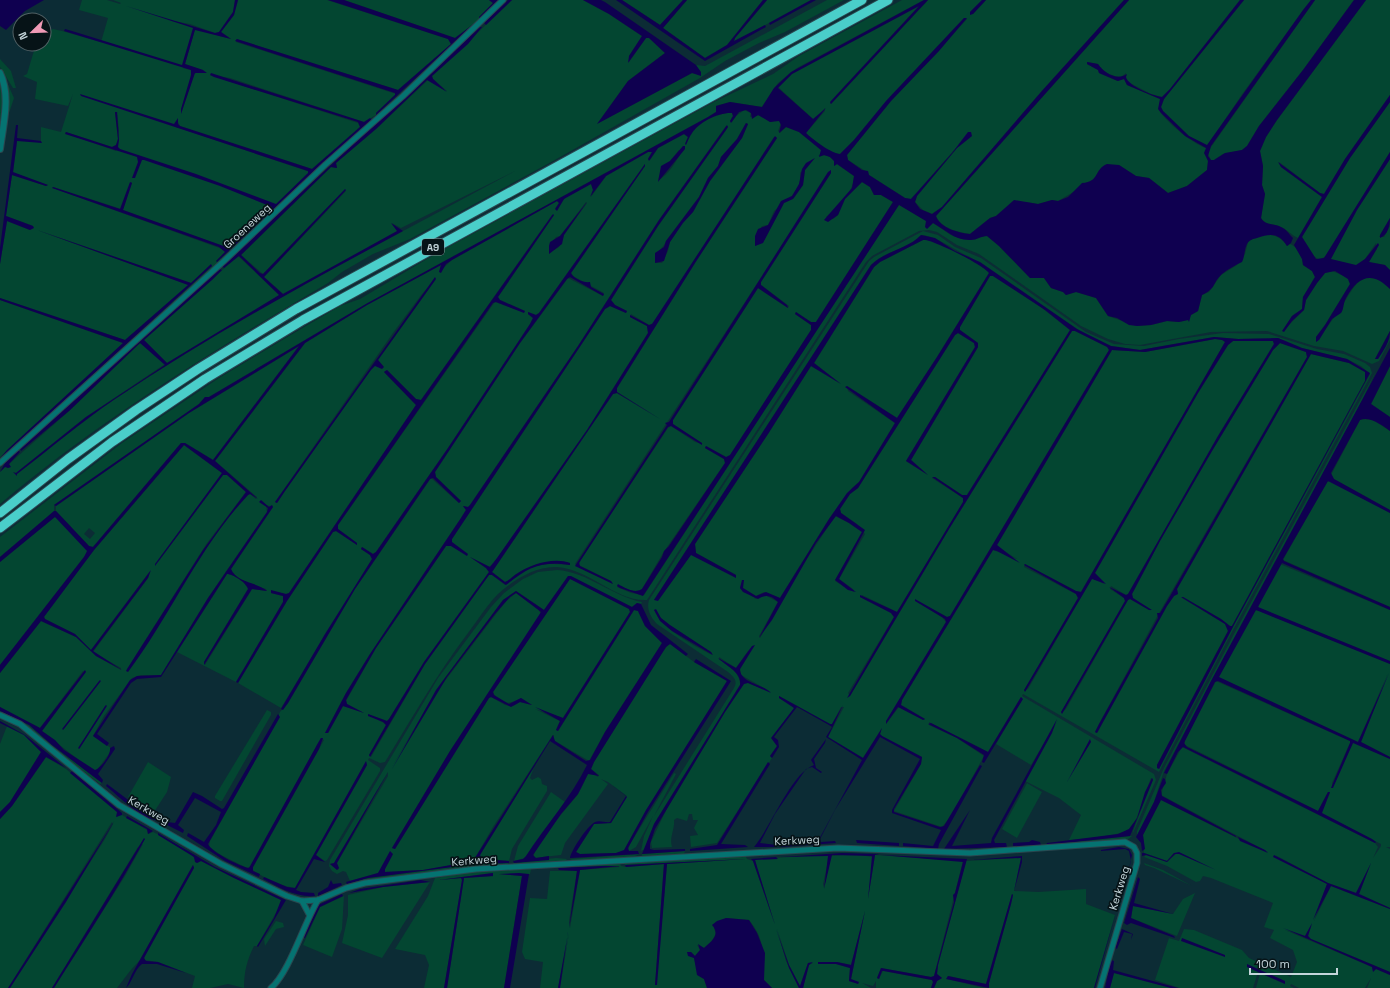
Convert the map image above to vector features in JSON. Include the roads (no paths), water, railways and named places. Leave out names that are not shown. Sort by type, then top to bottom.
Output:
[{"type":"highway","name":"A9","points":[[0,513],[68,458],[136,410],[198,369],[290,313],[862,0]]},
{"type":"highway","name":"A9","points":[[0,528],[112,442],[205,379],[303,320],[888,0]]},
{"type":"street","name":"Groeneweg","points":[[0,463],[224,261],[325,165],[398,100],[503,0]]},
{"type":"street","points":[[0,73],[4,84],[5,98],[0,149]]},
{"type":"street","name":"Kerkweg","points":[[0,715],[20,724],[134,815],[166,831],[221,864],[287,896],[302,901],[318,900],[346,888],[365,883],[476,869],[838,848],[970,853],[1125,842],[1134,847],[1137,853],[1137,863],[1100,988]]},
{"type":"street","points":[[271,988],[282,975],[318,900]]},
{"type":"street","points":[[302,901],[310,914]]},
{"type":"waterway","points":[[63,729],[100,681]]},
{"type":"waterway","points":[[79,748],[106,706]]}]
